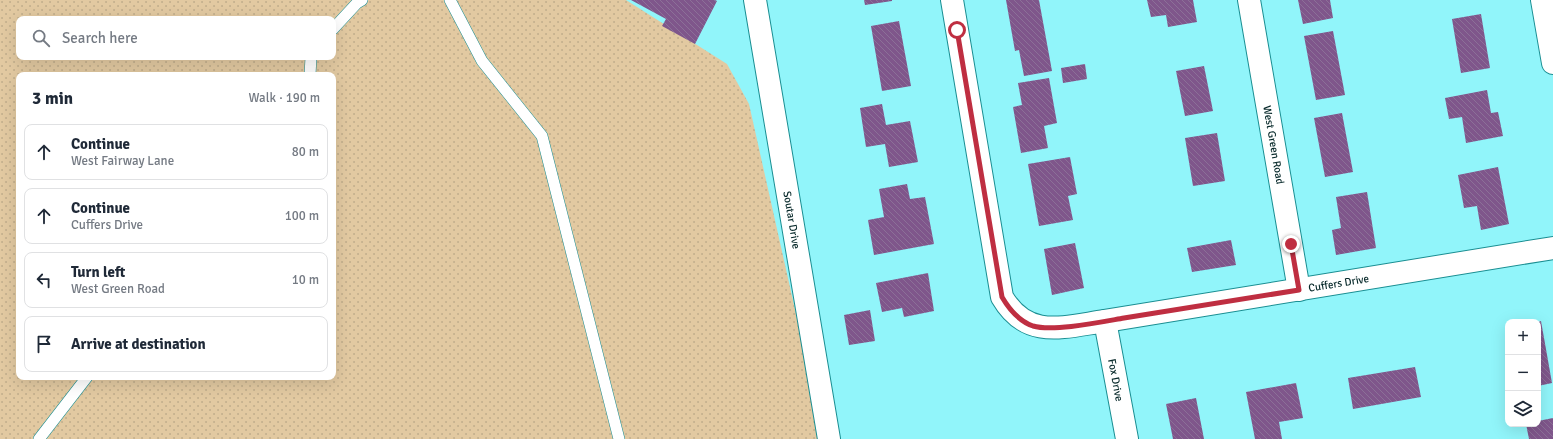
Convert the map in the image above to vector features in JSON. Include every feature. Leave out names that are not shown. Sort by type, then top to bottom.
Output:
[{"type":"street","name":"Soutar Drive","points":[[755,0],[829,439]]},
{"type":"street","name":"Cuffers Drive","points":[[952,0],[1002,297],[1011,311],[1023,321],[1033,326],[1053,328],[1104,321],[1553,248]]},
{"type":"street","name":"West Green Road","points":[[1249,0],[1299,290]]},
{"type":"street","points":[[1542,0],[1553,64]]},
{"type":"street","name":"Fox Drive","points":[[1104,321],[1127,439]]},
{"type":"lane","points":[[336,26],[357,3],[362,0]]},
{"type":"lane","points":[[450,0],[482,61],[542,136],[619,439]]},
{"type":"lane","points":[[310,72],[312,60]]},
{"type":"lane","points":[[39,439],[85,380]]},
{"type":"shaded area","points":[[0,0],[626,0],[727,64],[749,104],[824,439],[0,439]]},
{"type":"building","points":[[631,0],[717,1],[695,44],[662,26],[666,19]]},
{"type":"building","points":[[864,0],[892,0],[892,1],[865,5]]},
{"type":"building","points":[[1006,0],[1039,0],[1052,71],[1024,76],[1019,50],[1015,51]]},
{"type":"building","points":[[1147,0],[1193,0],[1197,22],[1168,27],[1166,15],[1151,17]]},
{"type":"building","points":[[1298,0],[1330,0],[1333,18],[1303,24]]},
{"type":"building","points":[[1481,14],[1490,68],[1461,73],[1452,19]]},
{"type":"building","points":[[899,21],[911,86],[882,91],[871,26]]},
{"type":"building","points":[[1333,31],[1345,95],[1316,100],[1304,36]]},
{"type":"building","points":[[1085,64],[1087,79],[1063,83],[1061,68]]},
{"type":"building","points":[[1204,66],[1213,111],[1185,116],[1176,71]]},
{"type":"building","points":[[1049,78],[1057,123],[1044,126],[1048,148],[1021,153],[1013,107],[1022,105],[1018,83]]},
{"type":"building","points":[[1487,90],[1491,113],[1498,112],[1503,136],[1466,143],[1462,117],[1449,119],[1445,98]]},
{"type":"building","points":[[882,104],[886,125],[910,121],[918,162],[889,167],[885,144],[866,147],[860,108]]},
{"type":"building","points":[[1342,113],[1353,172],[1325,177],[1314,118]]},
{"type":"building","points":[[1217,133],[1225,181],[1193,186],[1185,138]]},
{"type":"building","points":[[1070,157],[1077,194],[1068,196],[1073,220],[1039,226],[1028,164]]},
{"type":"building","points":[[1498,167],[1509,224],[1481,230],[1477,206],[1464,208],[1458,175]]},
{"type":"building","points":[[907,184],[910,199],[925,197],[934,244],[874,255],[868,220],[884,217],[879,189]]},
{"type":"building","points":[[1367,192],[1376,248],[1336,255],[1332,230],[1341,228],[1336,197]]},
{"type":"building","points":[[1231,240],[1236,265],[1192,272],[1187,248]]},
{"type":"building","points":[[1075,243],[1084,288],[1052,295],[1044,249]]},
{"type":"building","points":[[928,273],[934,311],[904,317],[902,308],[882,312],[876,283]]},
{"type":"building","points":[[870,310],[875,341],[849,345],[844,315]]},
{"type":"building","points":[[1541,321],[1552,383],[1541,385]]},
{"type":"building","points":[[1415,367],[1421,397],[1353,409],[1348,378]]},
{"type":"building","points":[[1296,383],[1303,418],[1279,422],[1282,439],[1255,439],[1246,392]]},
{"type":"building","points":[[1196,398],[1204,439],[1173,439],[1166,404]]},
{"type":"building","points":[[1553,418],[1553,439],[1529,439],[1527,427],[1541,427],[1541,420]]},
{"type":"route","points":[[957,30],[1002,297],[1015,315],[1023,321],[1033,326],[1053,328],[1299,290],[1291,244]]}]
